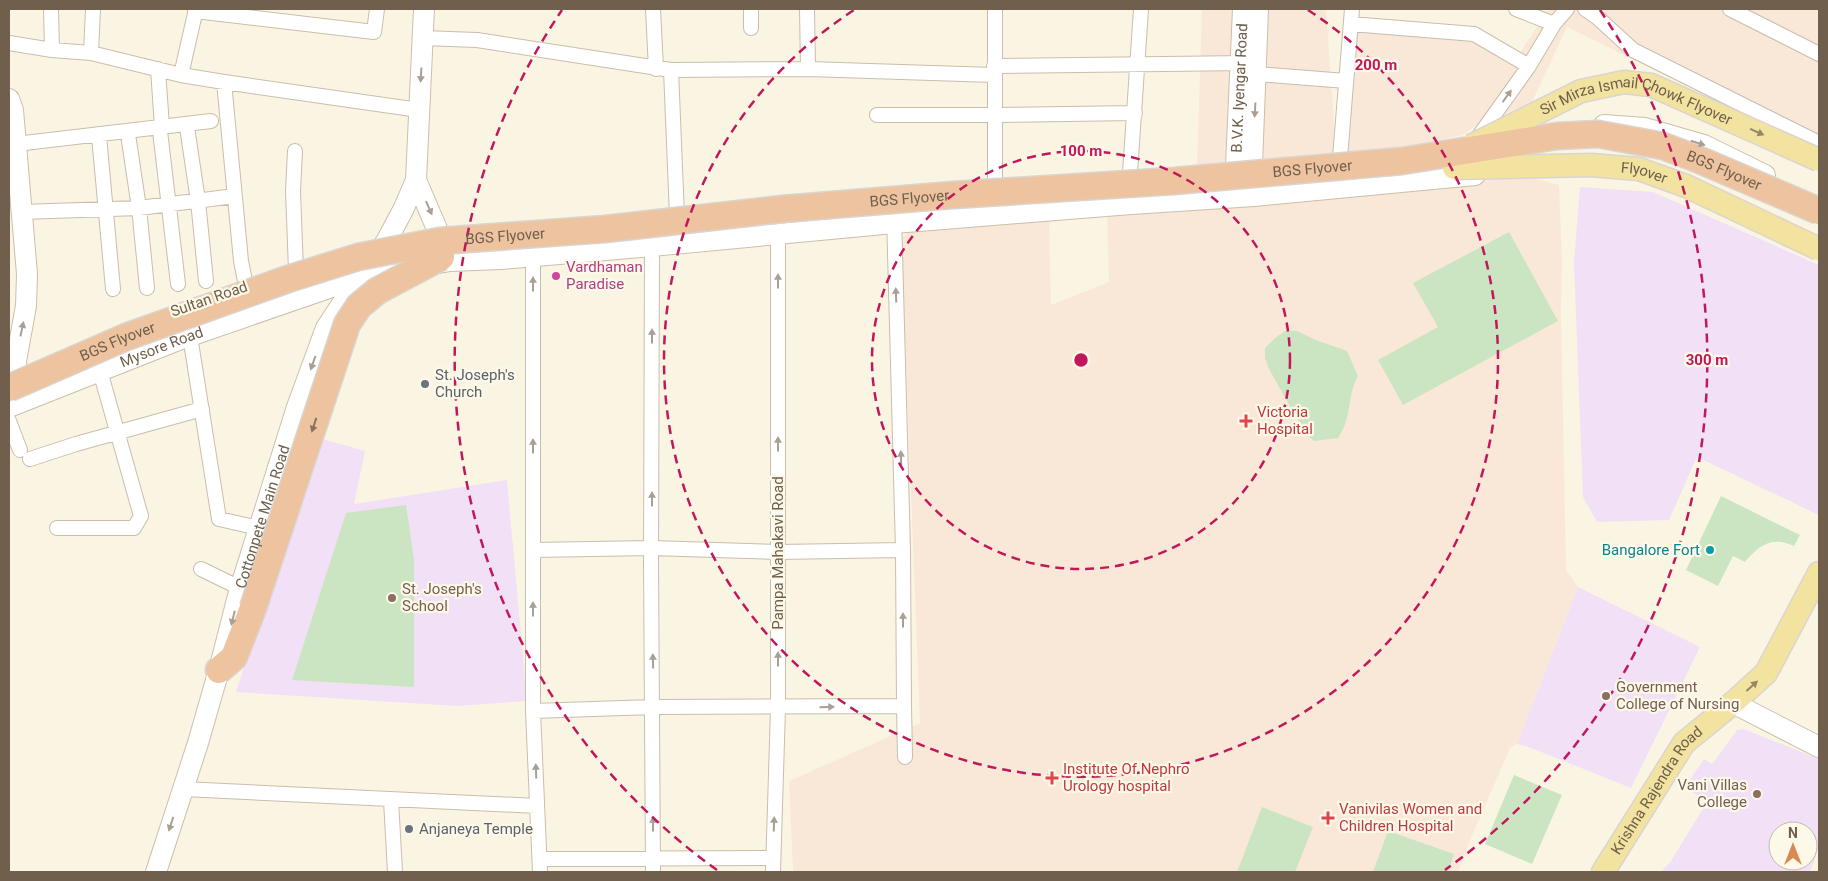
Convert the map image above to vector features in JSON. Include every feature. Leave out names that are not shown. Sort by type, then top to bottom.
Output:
[{"type":"highway","name":"BGS Flyover","points":[[13,392],[126,338],[288,279],[358,257],[440,240],[605,228],[782,209],[944,196],[1233,176],[1402,161],[1454,161],[1557,136],[1598,134],[1663,146],[1819,211]]},
{"type":"highway","name":"BGS Flyover","points":[[13,392],[344,277],[399,264],[440,247],[608,244],[1454,161],[1554,146],[1620,148],[1654,155],[1692,168],[1819,223]]},
{"type":"highway","points":[[219,670],[234,657],[247,598],[347,324],[359,306],[377,291],[440,247]]},
{"type":"main road","name":"Cottonpete Main Road","points":[[247,598],[259,528],[297,407],[326,328],[349,293],[364,276],[387,240],[416,180],[424,9]]},
{"type":"main road","name":"B.V.K. Iyengar Road","points":[[1243,9],[1251,67]]},
{"type":"main road","name":"B.V.K. Iyengar Road","points":[[1246,196],[1244,165],[1251,67],[1258,9]]},
{"type":"main road","name":"Sir Mirza Ismail Chowk Flyover","points":[[1454,161],[1581,91],[1624,82],[1651,85],[1819,160]]},
{"type":"main road","points":[[9,99],[13,110],[27,274],[24,317],[13,392]]},
{"type":"main road","name":"Sultan Road","points":[[13,392],[87,344],[190,304],[387,240],[440,247],[784,201],[891,191],[1398,153],[1479,136],[1570,125],[1645,128],[1704,144],[1819,200]]},
{"type":"main road","name":"Mysore Road","points":[[13,392],[100,371],[190,336],[364,276],[450,261],[652,246],[894,223],[1246,196],[1480,175],[1561,158],[1608,157],[1636,159],[1690,178],[1819,237]]},
{"type":"main road","name":"Flyover","points":[[1454,161],[1591,165],[1639,169],[1686,186],[1819,249]]},
{"type":"main road","name":"Cottonpete Main Road","points":[[416,180],[440,247]]},
{"type":"main road","points":[[300,268],[317,292],[323,306],[326,328]]},
{"type":"main road","name":"Krishna Rajendra Road","points":[[1603,872],[1684,743],[1766,674],[1819,573]]},
{"type":"main road","points":[[156,872],[219,670]]},
{"type":"main road","points":[[1733,703],[1819,747]]},
{"type":"street","points":[[51,9],[52,50]]},
{"type":"street","points":[[91,53],[93,9]]},
{"type":"street","points":[[181,75],[195,10],[374,32],[377,9]]},
{"type":"street","points":[[653,9],[656,69]]},
{"type":"street","points":[[751,9],[751,28]]},
{"type":"street","points":[[806,9],[808,69]]},
{"type":"street","points":[[994,9],[995,183]]},
{"type":"street","points":[[1130,173],[1141,9]]},
{"type":"street","points":[[1340,158],[1352,9]]},
{"type":"street","points":[[1516,9],[1554,24]]},
{"type":"street","points":[[1479,136],[1529,66],[1554,24],[1566,9]]},
{"type":"street","points":[[1585,9],[1598,18],[1633,50],[1819,143]]},
{"type":"street","points":[[1730,9],[1819,54]]},
{"type":"street","points":[[1351,24],[1474,34],[1529,66]]},
{"type":"street","points":[[422,38],[476,40],[671,70],[994,70],[1138,64],[1251,67],[1346,81]]},
{"type":"street","points":[[9,44],[91,53],[181,75],[419,110]]},
{"type":"street","points":[[158,69],[161,129],[178,284]]},
{"type":"street","points":[[671,70],[677,216]]},
{"type":"street","points":[[224,82],[241,261],[246,286]]},
{"type":"street","points":[[877,115],[1135,113]]},
{"type":"street","points":[[16,144],[161,129],[211,121]]},
{"type":"street","points":[[187,126],[198,201],[206,281]]},
{"type":"street","points":[[128,134],[139,208],[147,288]]},
{"type":"street","points":[[99,136],[113,289]]},
{"type":"street","points":[[295,151],[293,191],[300,268]]},
{"type":"street","points":[[891,191],[894,223],[903,550],[905,757]]},
{"type":"street","points":[[22,212],[139,208],[235,196]]},
{"type":"street","name":"Pampa Mahakavi Road","points":[[773,872],[778,708],[778,234]]},
{"type":"street","points":[[652,246],[653,866]]},
{"type":"street","points":[[533,255],[533,711],[540,865],[653,866],[772,858]]},
{"type":"street","points":[[190,336],[219,519],[259,528]]},
{"type":"street","points":[[57,528],[134,528],[141,516],[100,371]]},
{"type":"street","points":[[9,422],[25,455],[118,433],[202,408]]},
{"type":"street","points":[[533,550],[652,548],[778,552],[903,550]]},
{"type":"street","points":[[201,569],[247,598]]},
{"type":"street","points":[[533,711],[653,707],[904,706]]},
{"type":"street","points":[[182,789],[537,806]]},
{"type":"street","points":[[391,800],[395,872]]},
{"type":"shaded area","points":[[1202,9],[1326,9],[1336,152],[1197,166]]},
{"type":"shaded area","points":[[1549,9],[1819,9],[1819,151],[1567,27],[1531,104],[1476,125],[1463,135],[1418,145],[1344,154],[1359,19],[1468,26],[1519,54]]},
{"type":"shaded area","points":[[1523,175],[1559,185],[1562,261],[1561,311],[1566,570],[1578,587],[1517,744],[1510,748],[1458,872],[793,872],[789,781],[920,723],[901,239],[914,227],[1049,216],[1051,305],[1109,282],[1107,211]]},
{"type":"shaded area","points":[[1580,187],[1653,192],[1819,265],[1819,515],[1697,457],[1669,520],[1597,522],[1583,497],[1574,263]]},
{"type":"shaded area","name":"St. Joseph's School","points":[[319,438],[365,451],[354,504],[507,480],[527,701],[457,706],[236,692]]},
{"type":"shaded area","name":"Government College of Nursing","points":[[1578,587],[1700,647],[1631,788],[1517,744]]},
{"type":"shaded area","name":"Vani Villas College","points":[[1744,729],[1819,759],[1818,850],[1818,821],[1768,821],[1768,871],[1810,872],[1661,872],[1671,861],[1707,802],[1685,787],[1704,759],[1712,764],[1737,730]]},
{"type":"green space","points":[[1509,232],[1558,321],[1403,405],[1378,360],[1438,327],[1413,283]]},
{"type":"green space","points":[[1285,331],[1297,331],[1347,351],[1358,376],[1354,384],[1346,422],[1338,438],[1314,441],[1305,433],[1269,369],[1265,358],[1265,348]]},
{"type":"green space","points":[[1721,496],[1800,535],[1794,546],[1779,542],[1766,544],[1755,551],[1745,562],[1733,556],[1718,586],[1686,570]]},
{"type":"green space","points":[[406,505],[414,559],[414,687],[292,680],[346,513]]},
{"type":"green space","points":[[1514,775],[1562,795],[1532,864],[1485,844]]},
{"type":"green space","points":[[1262,807],[1313,827],[1295,872],[1237,872]]},
{"type":"green space","points":[[1388,831],[1454,854],[1448,872],[1373,872]]},
{"type":"place","name":"Vardhaman Paradise","points":[[556,276]]},
{"type":"place","name":"St. Joseph's Church","points":[[425,384]]},
{"type":"place","name":"Victoria Hospital","points":[[1246,421]]},
{"type":"place","name":"Bangalore Fort","points":[[1710,550]]},
{"type":"place","name":"St. Joseph's School","points":[[392,598]]},
{"type":"place","name":"Government College of Nursing","points":[[1606,696]]},
{"type":"place","name":"Institute Of Nephro Urology hospital","points":[[1052,778]]},
{"type":"place","name":"Vani Villas College","points":[[1757,794]]},
{"type":"place","name":"Vanivilas Women and Children Hospital","points":[[1328,818]]},
{"type":"place","name":"Anjaneya Temple","points":[[409,829]]}]
